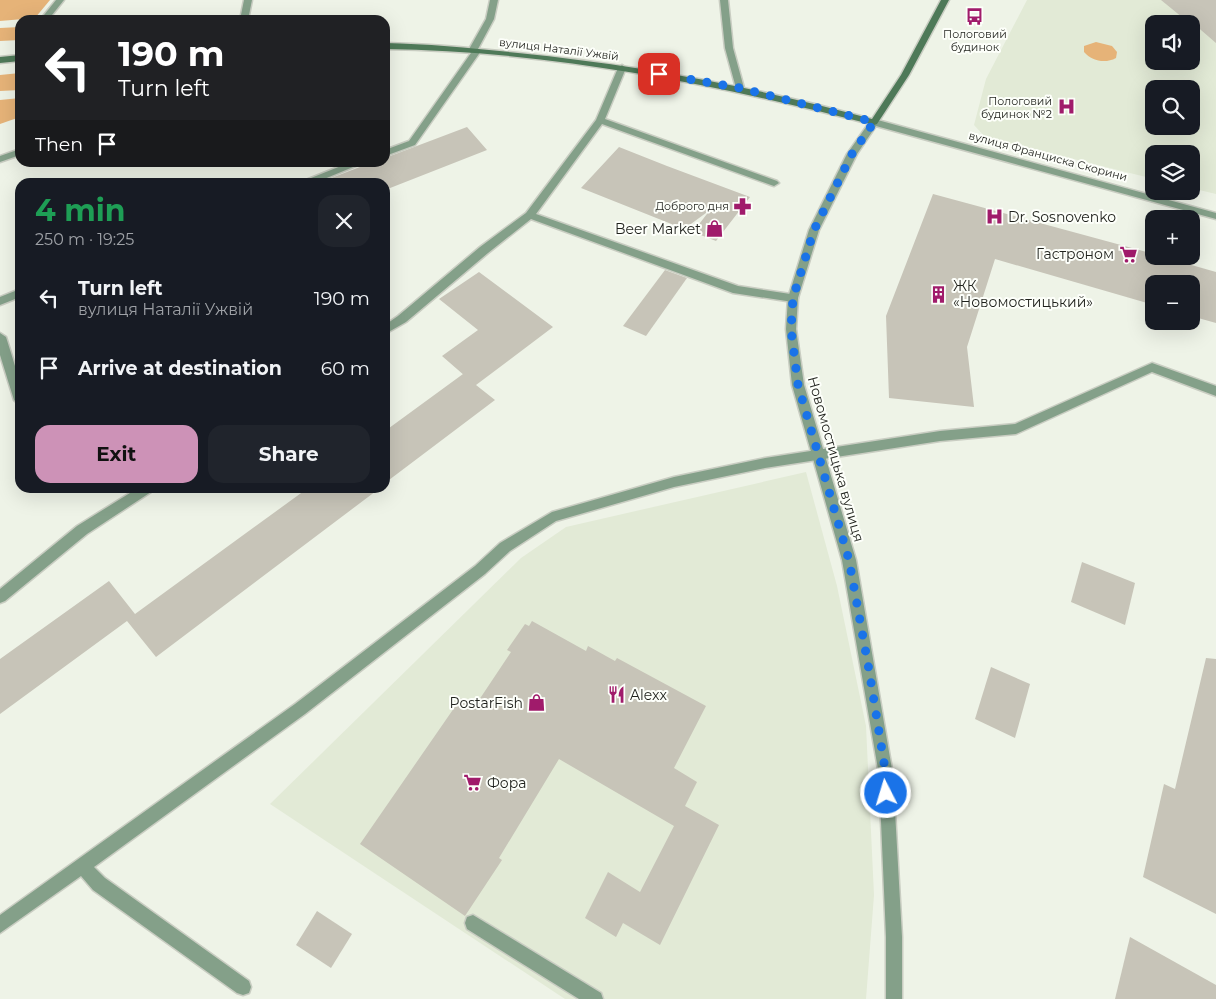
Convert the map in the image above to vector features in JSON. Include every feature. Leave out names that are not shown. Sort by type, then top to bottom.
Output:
[{"type":"street","points":[[48,15],[60,0]]},
{"type":"street","points":[[245,15],[248,0]]},
{"type":"street","points":[[390,151],[412,143],[475,51],[490,19],[494,0]]},
{"type":"street","points":[[724,0],[729,48],[740,88]]},
{"type":"street","points":[[874,122],[905,75],[945,0]]},
{"type":"street","name":"вулиця Наталії Ужвій","points":[[390,46],[475,51],[622,68],[740,88],[874,122]]},
{"type":"street","points":[[0,60],[15,58]]},
{"type":"street","points":[[390,327],[530,215],[600,120],[622,68]]},
{"type":"street","points":[[600,120],[774,183]]},
{"type":"street","name":"вулиця Франциска Скорини","points":[[874,122],[1216,216]]},
{"type":"street","name":"Новомостицька вулиця","points":[[874,122],[852,154],[814,230],[793,298],[791,329],[798,385],[849,560],[886,775],[894,937],[894,999]]},
{"type":"street","points":[[0,159],[15,154]]},
{"type":"street","points":[[319,178],[348,167]]},
{"type":"street","points":[[530,215],[737,290],[793,298]]},
{"type":"street","points":[[0,301],[15,295]]},
{"type":"street","points":[[0,338],[15,384]]},
{"type":"street","points":[[0,925],[300,709],[480,570],[505,547],[552,516],[674,482],[817,455],[940,436],[1016,429],[1152,367],[1216,391]]},
{"type":"street","points":[[0,597],[82,530],[139,493]]},
{"type":"street","points":[[82,865],[99,884],[243,987]]},
{"type":"street","points":[[473,923],[595,999]]},
{"type":"shaded area","points":[[0,0],[50,0],[38,15],[15,15],[15,20],[0,21]]},
{"type":"shaded area","name":"Пологовий будинок №2","points":[[1027,0],[1216,0],[1216,194],[1200,190],[1200,145],[1145,145],[1145,177],[985,137],[974,125],[986,79]]},
{"type":"shaded area","points":[[15,27],[15,40],[0,41],[0,28]]},
{"type":"shaded area","points":[[1096,42],[1112,46],[1117,52],[1116,58],[1103,61],[1087,55],[1084,52],[1084,46]]},
{"type":"shaded area","points":[[15,74],[15,90],[0,91],[0,75]]},
{"type":"shaded area","points":[[15,98],[15,119],[0,124],[0,100]]},
{"type":"shaded area","points":[[806,472],[837,586],[866,726],[874,895],[866,999],[565,999],[270,804],[521,558],[566,527]]},
{"type":"building","points":[[1161,0],[1216,0],[1216,43],[1200,29],[1200,15],[1179,15]]},
{"type":"building","points":[[467,127],[487,150],[390,188],[390,178],[331,178],[360,167],[390,167],[390,156]]},
{"type":"building","points":[[619,147],[750,197],[716,241],[693,232],[710,210],[684,229],[581,188]]},
{"type":"building","name":"ЖК «Новомостицький»","points":[[933,194],[1145,252],[1145,265],[1192,265],[1216,272],[1216,323],[1200,319],[1200,275],[1145,275],[1145,302],[995,259],[967,347],[974,407],[889,398],[886,316]]},
{"type":"building","points":[[665,270],[687,278],[646,336],[623,326]]},
{"type":"building","points":[[479,272],[553,327],[476,385],[495,400],[390,479],[390,427],[463,374],[442,356],[478,330],[439,299]]},
{"type":"building","points":[[301,493],[373,493],[156,657],[127,621],[0,714],[0,659],[109,581],[135,614]]},
{"type":"building","points":[[1082,562],[1135,583],[1125,625],[1071,602]]},
{"type":"building","name":"Фора","points":[[532,621],[586,651],[588,646],[615,661],[617,658],[706,706],[674,768],[697,782],[685,806],[719,825],[660,945],[623,923],[616,937],[585,918],[608,872],[640,892],[674,826],[559,759],[499,858],[502,860],[465,916],[360,844],[461,698],[475,706],[511,652],[507,650],[525,624],[529,626]]},
{"type":"building","points":[[1206,658],[1216,659],[1216,914],[1143,877],[1164,784],[1175,789]]},
{"type":"building","points":[[991,667],[1030,684],[1015,738],[975,719]]},
{"type":"building","points":[[317,911],[352,934],[331,968],[296,945]]},
{"type":"building","points":[[1130,937],[1216,985],[1216,999],[1115,999]]},
{"type":"place","name":"Пологовий будинок","points":[[975,16]]},
{"type":"place","name":"Пологовий будинок №2","points":[[1066,107]]},
{"type":"place","name":"Доброго дня","points":[[743,206]]},
{"type":"place","name":"Dr. Sosnovenko","points":[[994,217]]},
{"type":"place","name":"Beer Market","points":[[715,229]]},
{"type":"place","name":"Гастроном","points":[[1128,254]]},
{"type":"place","name":"ЖК «Новомостицький»","points":[[939,294]]},
{"type":"place","name":"Alexx","points":[[616,695]]},
{"type":"place","name":"PostarFish","points":[[537,703]]},
{"type":"place","name":"Фора","points":[[473,783]]},
{"type":"route","points":[[659,74],[740,88],[874,122],[852,154],[814,230],[793,298],[791,329],[798,385],[849,560],[886,775],[886,793]]}]
